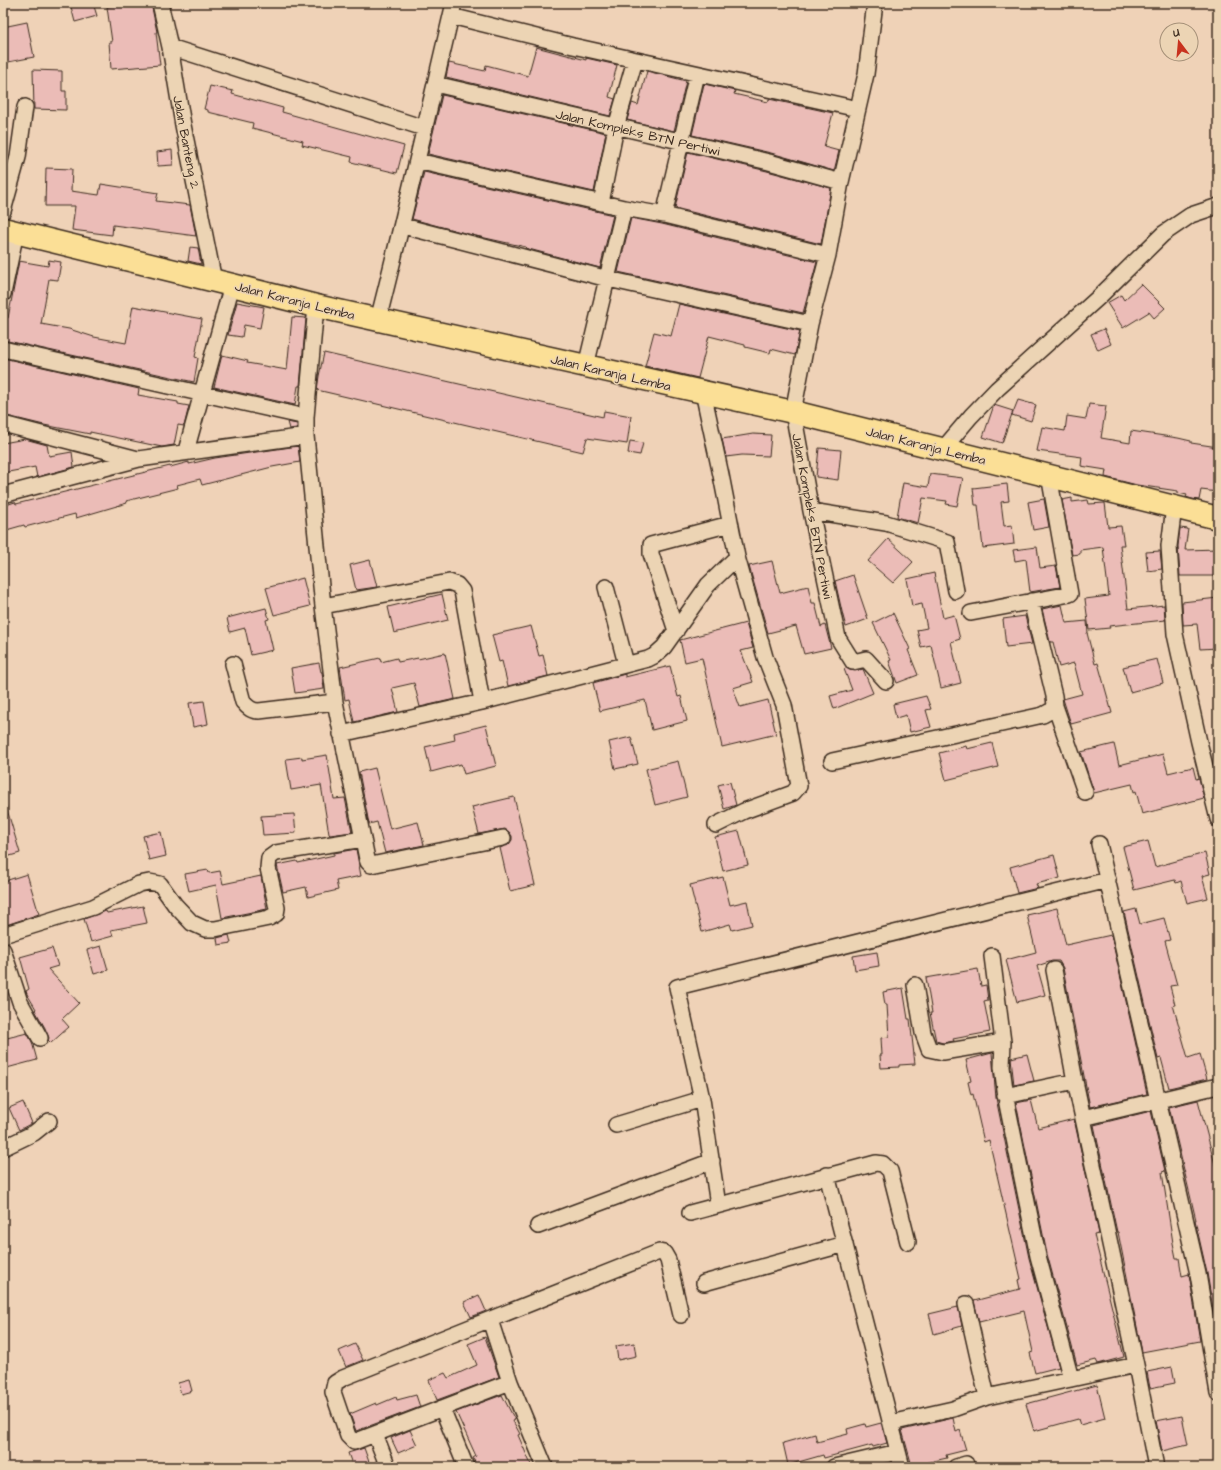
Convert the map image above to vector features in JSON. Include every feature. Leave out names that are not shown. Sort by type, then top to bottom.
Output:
[{"type":"main road","name":"Jalan Karanja Lemba","points":[[10,230],[316,306],[793,412],[1218,518]]},
{"type":"street","name":"Jalan Banteng 2","points":[[160,3],[170,47],[183,125],[223,283]]},
{"type":"street","name":"Jalan Kompleks BTN Pertiwi","points":[[875,3],[866,74],[841,182],[828,255],[810,324],[793,412],[811,511],[838,638],[853,662],[866,659],[886,681]]},
{"type":"street","points":[[378,320],[403,226],[424,128],[453,9],[635,60],[858,109]]},
{"type":"street","points":[[170,47],[424,128]]},
{"type":"street","points":[[601,202],[616,128],[635,60]]},
{"type":"street","points":[[664,215],[697,74]]},
{"type":"street","name":"Jalan Kompleks BTN Pertiwi","points":[[435,84],[680,143],[769,162],[841,182]]},
{"type":"street","points":[[3,211],[18,157],[25,106]]},
{"type":"street","points":[[417,161],[624,208],[664,215],[828,255]]},
{"type":"street","points":[[943,449],[971,416],[997,389],[1099,297],[1163,234],[1191,215],[1218,206]]},
{"type":"street","points":[[586,366],[624,208]]},
{"type":"street","points":[[403,226],[608,279],[810,324]]},
{"type":"street","points":[[3,294],[10,230]]},
{"type":"street","points":[[186,451],[202,393],[223,283]]},
{"type":"street","points":[[316,306],[306,417],[306,436],[323,606],[335,702],[368,862],[372,864],[503,838]]},
{"type":"street","points":[[3,349],[306,417]]},
{"type":"street","points":[[703,392],[736,557],[765,657],[784,705],[799,786],[793,793],[744,810],[716,825]]},
{"type":"street","points":[[3,424],[139,459]]},
{"type":"street","points":[[3,495],[139,459],[186,451],[306,436]]},
{"type":"street","points":[[971,613],[1066,595],[1070,592],[1049,475]]},
{"type":"street","points":[[1174,506],[1169,546],[1175,634],[1218,819]]},
{"type":"street","points":[[811,511],[886,523],[947,542],[956,592]]},
{"type":"street","points":[[676,631],[651,554],[651,545],[730,524]]},
{"type":"street","points":[[341,734],[482,702],[654,656],[664,648],[708,585],[736,557]]},
{"type":"street","points":[[323,606],[449,582],[457,585],[462,591],[482,702]]},
{"type":"street","points":[[606,587],[626,664]]},
{"type":"street","points":[[1031,601],[1054,696],[1055,706],[1085,792]]},
{"type":"street","points":[[233,664],[244,702],[247,707],[252,710],[259,711],[335,702]]},
{"type":"street","points":[[832,761],[1043,715],[1052,710],[1055,706]]},
{"type":"street","points":[[3,935],[60,916],[93,907],[139,884],[148,882],[160,884],[175,905],[192,923],[205,929],[215,929],[269,918],[276,914],[277,908],[268,868],[269,858],[276,854],[363,839]]},
{"type":"street","points":[[1098,844],[1108,880],[1198,1274],[1218,1393]]},
{"type":"street","points":[[718,1205],[702,1099],[677,987],[1108,880]]},
{"type":"street","points":[[3,950],[20,1002],[40,1038]]},
{"type":"street","points":[[992,956],[1003,1042],[1002,1067],[1005,1096],[1038,1256],[1071,1379]]},
{"type":"street","points":[[1054,970],[1075,1081],[1136,1365],[1156,1467]]},
{"type":"street","points":[[915,985],[923,1033],[929,1049],[943,1052],[1003,1042]]},
{"type":"street","points":[[1005,1096],[1075,1081]]},
{"type":"street","points":[[1083,1118],[1218,1086]]},
{"type":"street","points":[[616,1125],[702,1099]]},
{"type":"street","points":[[3,1148],[34,1133],[49,1121]]},
{"type":"street","points":[[538,1226],[712,1162]]},
{"type":"street","points":[[690,1213],[876,1163],[883,1164],[890,1171],[908,1242]]},
{"type":"street","points":[[827,1175],[902,1467]]},
{"type":"street","points":[[704,1283],[845,1244]]},
{"type":"street","points":[[510,1382],[354,1442],[350,1440],[333,1392],[335,1383],[343,1378],[662,1252],[668,1260],[681,1315]]},
{"type":"street","points":[[966,1304],[987,1397]]},
{"type":"street","points":[[490,1320],[510,1382],[545,1467]]},
{"type":"street","points":[[891,1423],[953,1408],[987,1397],[1136,1365]]},
{"type":"street","points":[[442,1408],[466,1467]]},
{"type":"street","points":[[375,1434],[388,1467]]},
{"type":"street","points":[[834,1467],[898,1452]]},
{"type":"building","points":[[70,3],[93,3],[97,16],[75,22]]},
{"type":"building","points":[[151,3],[157,32],[160,65],[111,69],[109,42],[112,42],[107,7]]},
{"type":"building","points":[[27,22],[34,57],[3,63],[3,27]]},
{"type":"building","points":[[536,47],[586,60],[586,58],[617,65],[609,97],[615,99],[610,116],[446,77],[449,63],[485,71],[486,65],[528,76]]},
{"type":"building","points":[[33,70],[62,71],[62,91],[66,91],[66,110],[34,109]]},
{"type":"building","points":[[647,71],[686,81],[674,131],[627,120],[632,103],[638,105]]},
{"type":"building","points":[[704,84],[735,91],[734,94],[768,102],[769,99],[833,113],[824,147],[839,151],[834,171],[771,153],[692,135]]},
{"type":"building","points":[[210,86],[233,91],[232,94],[283,108],[282,112],[404,146],[397,173],[351,162],[352,157],[302,145],[303,141],[252,128],[253,123],[208,112],[208,110],[204,109]]},
{"type":"building","points":[[442,95],[606,133],[594,192],[428,154]]},
{"type":"building","points":[[172,150],[173,165],[158,166],[157,152]]},
{"type":"building","points":[[688,152],[831,188],[821,244],[675,208]]},
{"type":"building","points":[[46,168],[72,169],[71,191],[99,195],[101,184],[158,193],[156,201],[190,205],[196,236],[113,225],[112,235],[72,230],[75,206],[45,206]]},
{"type":"building","points":[[424,172],[613,215],[600,268],[525,248],[526,247],[476,236],[412,219]]},
{"type":"building","points":[[631,218],[662,224],[817,262],[803,313],[618,272]]},
{"type":"building","points":[[190,247],[198,248],[201,264],[188,261]]},
{"type":"building","points":[[49,260],[61,262],[58,280],[49,279],[41,324],[69,329],[94,337],[126,343],[133,306],[202,319],[195,357],[198,358],[194,382],[3,340],[6,317],[8,318],[19,261],[48,266]]},
{"type":"building","points":[[1141,284],[1165,308],[1154,318],[1149,312],[1123,328],[1107,303],[1121,295],[1124,300]]},
{"type":"building","points":[[237,302],[264,307],[260,328],[244,325],[242,337],[228,335]]},
{"type":"building","points":[[679,304],[800,331],[795,355],[771,349],[770,353],[709,336],[698,378],[645,366],[654,332],[671,336]]},
{"type":"building","points":[[292,317],[306,318],[300,386],[298,386],[295,405],[214,387],[222,355],[248,361],[247,363],[287,370]]},
{"type":"building","points":[[1104,329],[1111,344],[1098,350],[1091,334]]},
{"type":"building","points":[[324,353],[603,417],[604,411],[631,416],[627,444],[587,438],[583,452],[317,390]]},
{"type":"building","points":[[3,358],[139,389],[138,395],[178,402],[178,404],[189,406],[184,426],[178,425],[174,445],[162,447],[90,432],[90,434],[44,425],[3,415]]},
{"type":"building","points":[[1018,400],[1036,405],[1031,421],[1012,415]]},
{"type":"building","points":[[1089,404],[1106,406],[1101,438],[1130,443],[1131,431],[1178,438],[1191,441],[1191,443],[1218,447],[1218,492],[1201,490],[1199,500],[1192,499],[1186,497],[1187,495],[1178,493],[1178,491],[1137,485],[1105,477],[1106,470],[1081,466],[1082,457],[1037,451],[1042,427],[1065,431],[1067,416],[1086,419]]},
{"type":"building","points":[[994,405],[1013,411],[1002,443],[983,437]]},
{"type":"building","points":[[287,422],[297,424],[297,428],[289,429]]},
{"type":"building","points":[[753,434],[771,435],[769,456],[742,455],[726,457],[722,439]]},
{"type":"building","points":[[25,439],[47,445],[49,456],[72,452],[74,467],[37,477],[35,467],[3,473],[3,443]]},
{"type":"building","points":[[630,441],[643,443],[640,455],[628,453]]},
{"type":"building","points":[[298,446],[300,462],[272,467],[202,485],[200,479],[177,485],[178,488],[126,501],[127,503],[76,518],[75,514],[3,531],[3,506],[15,502],[16,504],[189,462],[189,464],[215,458]]},
{"type":"building","points":[[819,448],[841,450],[838,480],[816,477]]},
{"type":"building","points":[[930,474],[963,478],[957,506],[946,504],[947,501],[923,498],[918,523],[897,517],[903,483],[928,487]]},
{"type":"building","points":[[1007,484],[1009,501],[1001,502],[1004,526],[1012,525],[1014,544],[983,548],[978,505],[975,505],[973,488]]},
{"type":"building","points":[[1072,498],[1072,502],[1088,500],[1089,504],[1105,503],[1108,527],[1121,526],[1124,545],[1120,545],[1128,609],[1164,605],[1165,620],[1109,626],[1110,628],[1089,630],[1085,599],[1109,596],[1103,547],[1080,550],[1080,554],[1072,555],[1062,500]]},
{"type":"building","points":[[1044,499],[1049,527],[1033,530],[1028,502]]},
{"type":"building","points":[[1180,528],[1188,529],[1185,550],[1218,549],[1218,576],[1180,576],[1178,546]]},
{"type":"building","points":[[888,539],[913,562],[893,583],[868,561]]},
{"type":"building","points":[[1037,547],[1040,568],[1056,566],[1060,587],[1030,592],[1026,559],[1015,561],[1013,550]]},
{"type":"building","points":[[1160,551],[1162,569],[1148,571],[1146,552]]},
{"type":"building","points":[[370,560],[377,587],[356,590],[350,565]]},
{"type":"building","points":[[772,561],[780,593],[808,586],[812,603],[815,603],[821,627],[825,625],[831,648],[804,654],[796,626],[768,633],[749,566]]},
{"type":"building","points":[[934,573],[943,618],[954,615],[960,639],[951,642],[961,683],[941,688],[931,645],[921,647],[917,630],[927,628],[922,604],[912,606],[907,579]]},
{"type":"building","points":[[853,575],[868,619],[846,627],[835,581]]},
{"type":"building","points":[[303,578],[310,606],[274,615],[266,588]]},
{"type":"building","points":[[442,594],[448,620],[394,633],[388,607]]},
{"type":"building","points":[[1218,598],[1218,648],[1200,649],[1197,624],[1183,625],[1182,602]]},
{"type":"building","points":[[1062,605],[1066,623],[1087,621],[1087,633],[1095,664],[1098,663],[1112,713],[1071,724],[1063,699],[1082,694],[1074,663],[1059,667],[1053,642],[1050,642],[1042,609]]},
{"type":"building","points":[[266,608],[269,619],[266,620],[273,650],[251,655],[245,628],[230,632],[227,618]]},
{"type":"building","points":[[893,613],[910,649],[908,650],[918,675],[897,683],[889,661],[891,660],[873,623]]},
{"type":"building","points":[[1025,616],[1032,644],[1006,647],[1003,619]]},
{"type":"building","points":[[746,623],[753,648],[741,651],[753,682],[733,688],[740,707],[768,700],[776,734],[722,747],[702,658],[685,662],[680,640]]},
{"type":"building","points":[[531,626],[539,656],[543,655],[548,676],[508,686],[502,661],[499,662],[492,635]]},
{"type":"building","points":[[445,653],[455,699],[420,707],[414,683],[392,688],[398,712],[354,722],[349,699],[345,700],[340,667],[380,658],[381,662],[397,658],[398,662]]},
{"type":"building","points":[[1157,659],[1163,683],[1130,692],[1123,667]]},
{"type":"building","points":[[319,663],[322,672],[324,689],[295,693],[291,668]]},
{"type":"building","points":[[670,666],[678,697],[681,696],[687,721],[652,730],[645,700],[600,711],[593,683],[625,674],[625,677]]},
{"type":"building","points":[[846,668],[855,671],[863,669],[873,693],[834,709],[830,696],[852,690],[844,669]]},
{"type":"building","points":[[926,696],[931,709],[926,710],[931,727],[910,732],[906,715],[896,718],[893,704]]},
{"type":"building","points":[[204,701],[208,724],[193,727],[189,703]]},
{"type":"building","points":[[486,725],[496,766],[464,774],[461,764],[431,772],[425,747],[455,740],[454,733]]},
{"type":"building","points":[[631,737],[638,764],[615,769],[609,742]]},
{"type":"building","points":[[992,743],[998,767],[946,780],[939,753],[966,746],[967,749]]},
{"type":"building","points":[[1114,744],[1119,765],[1163,754],[1168,773],[1193,767],[1196,779],[1199,778],[1204,798],[1142,814],[1136,791],[1134,792],[1132,784],[1094,793],[1081,752]]},
{"type":"building","points":[[327,755],[334,799],[345,798],[352,832],[329,834],[321,785],[291,790],[286,759],[302,757],[302,759]]},
{"type":"building","points":[[678,761],[687,797],[655,805],[646,769]]},
{"type":"building","points":[[375,768],[390,829],[418,822],[424,845],[385,853],[377,822],[369,824],[359,772]]},
{"type":"building","points":[[730,782],[736,805],[724,809],[718,785]]},
{"type":"building","points":[[514,797],[535,885],[510,891],[500,848],[509,844],[512,840],[512,836],[505,829],[479,834],[472,807]]},
{"type":"building","points":[[6,806],[20,853],[3,858],[3,807]]},
{"type":"building","points":[[294,814],[296,833],[263,835],[261,816]]},
{"type":"building","points":[[739,831],[748,865],[723,871],[715,837]]},
{"type":"building","points":[[161,832],[166,856],[149,860],[143,836]]},
{"type":"building","points":[[1148,841],[1155,867],[1205,853],[1210,874],[1202,876],[1208,898],[1187,903],[1181,881],[1176,883],[1175,880],[1134,890],[1123,847]]},
{"type":"building","points":[[356,849],[361,876],[336,881],[338,890],[308,897],[306,887],[283,892],[277,865],[297,861],[298,863],[334,855],[334,853]]},
{"type":"building","points":[[1054,855],[1060,878],[1036,884],[1038,888],[1017,893],[1010,867]]},
{"type":"building","points":[[208,870],[209,873],[220,871],[223,884],[261,876],[267,909],[222,918],[216,885],[189,891],[185,874]]},
{"type":"building","points":[[27,874],[39,914],[3,926],[3,883]]},
{"type":"building","points":[[723,877],[730,905],[747,901],[752,925],[732,930],[730,924],[702,932],[690,885]]},
{"type":"building","points":[[143,906],[147,923],[111,930],[113,936],[91,942],[84,919],[106,911],[107,913]]},
{"type":"building","points":[[1057,908],[1066,945],[1111,935],[1147,1094],[1090,1107],[1063,968],[1059,961],[1052,961],[1037,966],[1045,995],[1017,1002],[1006,960],[1036,952],[1027,915]]},
{"type":"building","points":[[1136,909],[1140,924],[1164,918],[1170,940],[1165,941],[1177,985],[1170,986],[1175,1005],[1173,1005],[1188,1058],[1200,1054],[1207,1079],[1169,1088],[1161,1058],[1158,1059],[1124,912]]},
{"type":"building","points":[[229,935],[231,943],[218,945],[217,938]]},
{"type":"building","points":[[101,946],[108,970],[94,974],[87,950]]},
{"type":"building","points":[[52,948],[58,966],[48,969],[79,1003],[62,1019],[69,1027],[51,1043],[48,1040],[49,1038],[35,1010],[36,1009],[27,994],[26,991],[29,989],[20,957]]},
{"type":"building","points":[[877,952],[879,966],[855,970],[853,956]]},
{"type":"building","points":[[978,969],[981,986],[986,985],[988,1000],[984,1001],[990,1032],[953,1039],[954,1041],[943,1043],[936,1041],[930,1013],[932,1013],[926,978]]},
{"type":"building","points":[[903,988],[908,1019],[910,1019],[915,1064],[881,1068],[881,1038],[889,1037],[887,1005],[885,1005],[883,992]]},
{"type":"building","points":[[27,1033],[32,1042],[37,1060],[3,1069],[3,1039]]},
{"type":"building","points":[[992,1053],[996,1098],[1029,1258],[1059,1367],[1035,1373],[1030,1353],[1033,1352],[1024,1311],[979,1322],[974,1301],[1020,1289],[1018,1280],[1021,1279],[989,1140],[984,1142],[973,1094],[971,1095],[968,1082],[971,1081],[966,1060]]},
{"type":"building","points":[[1027,1054],[1034,1081],[1014,1085],[1011,1058]]},
{"type":"building","points":[[1031,1100],[1038,1128],[1074,1119],[1099,1234],[1094,1235],[1124,1357],[1098,1364],[1096,1360],[1077,1365],[1047,1254],[1016,1103]]},
{"type":"building","points":[[1198,1100],[1218,1176],[1218,1338],[1196,1220],[1169,1107]]},
{"type":"building","points":[[23,1102],[32,1123],[19,1130],[9,1108]]},
{"type":"building","points":[[1151,1111],[1165,1171],[1162,1172],[1176,1258],[1179,1258],[1182,1276],[1189,1274],[1200,1341],[1142,1352],[1118,1232],[1094,1125]]},
{"type":"building","points":[[479,1295],[486,1311],[471,1317],[464,1302]]},
{"type":"building","points":[[958,1307],[962,1326],[934,1334],[929,1314]]},
{"type":"building","points":[[485,1337],[499,1377],[437,1400],[429,1380],[445,1373],[448,1378],[477,1365],[468,1344]]},
{"type":"building","points":[[634,1343],[636,1356],[618,1360],[616,1346]]},
{"type":"building","points":[[355,1344],[363,1360],[346,1367],[339,1351]]},
{"type":"building","points":[[1172,1367],[1175,1383],[1150,1388],[1147,1372]]},
{"type":"building","points":[[189,1380],[192,1391],[181,1394],[178,1383]]},
{"type":"building","points":[[1097,1385],[1105,1418],[1080,1425],[1078,1419],[1034,1431],[1026,1404]]},
{"type":"building","points":[[416,1395],[420,1407],[356,1431],[350,1414],[376,1403],[377,1405],[396,1397],[397,1400]]},
{"type":"building","points":[[502,1395],[515,1420],[513,1421],[520,1434],[518,1435],[532,1467],[477,1467],[473,1458],[476,1456],[456,1412]]},
{"type":"building","points":[[1182,1416],[1188,1445],[1162,1451],[1156,1421]]},
{"type":"building","points":[[953,1418],[956,1432],[960,1430],[966,1450],[946,1455],[947,1458],[912,1466],[902,1430]]},
{"type":"building","points":[[881,1423],[887,1443],[873,1447],[872,1445],[824,1458],[823,1455],[788,1465],[783,1443],[815,1434],[817,1442],[848,1434],[847,1429],[865,1424],[866,1427]]},
{"type":"building","points":[[410,1430],[417,1445],[398,1453],[391,1438]]},
{"type":"building","points":[[364,1448],[369,1462],[353,1467],[348,1453]]}]
